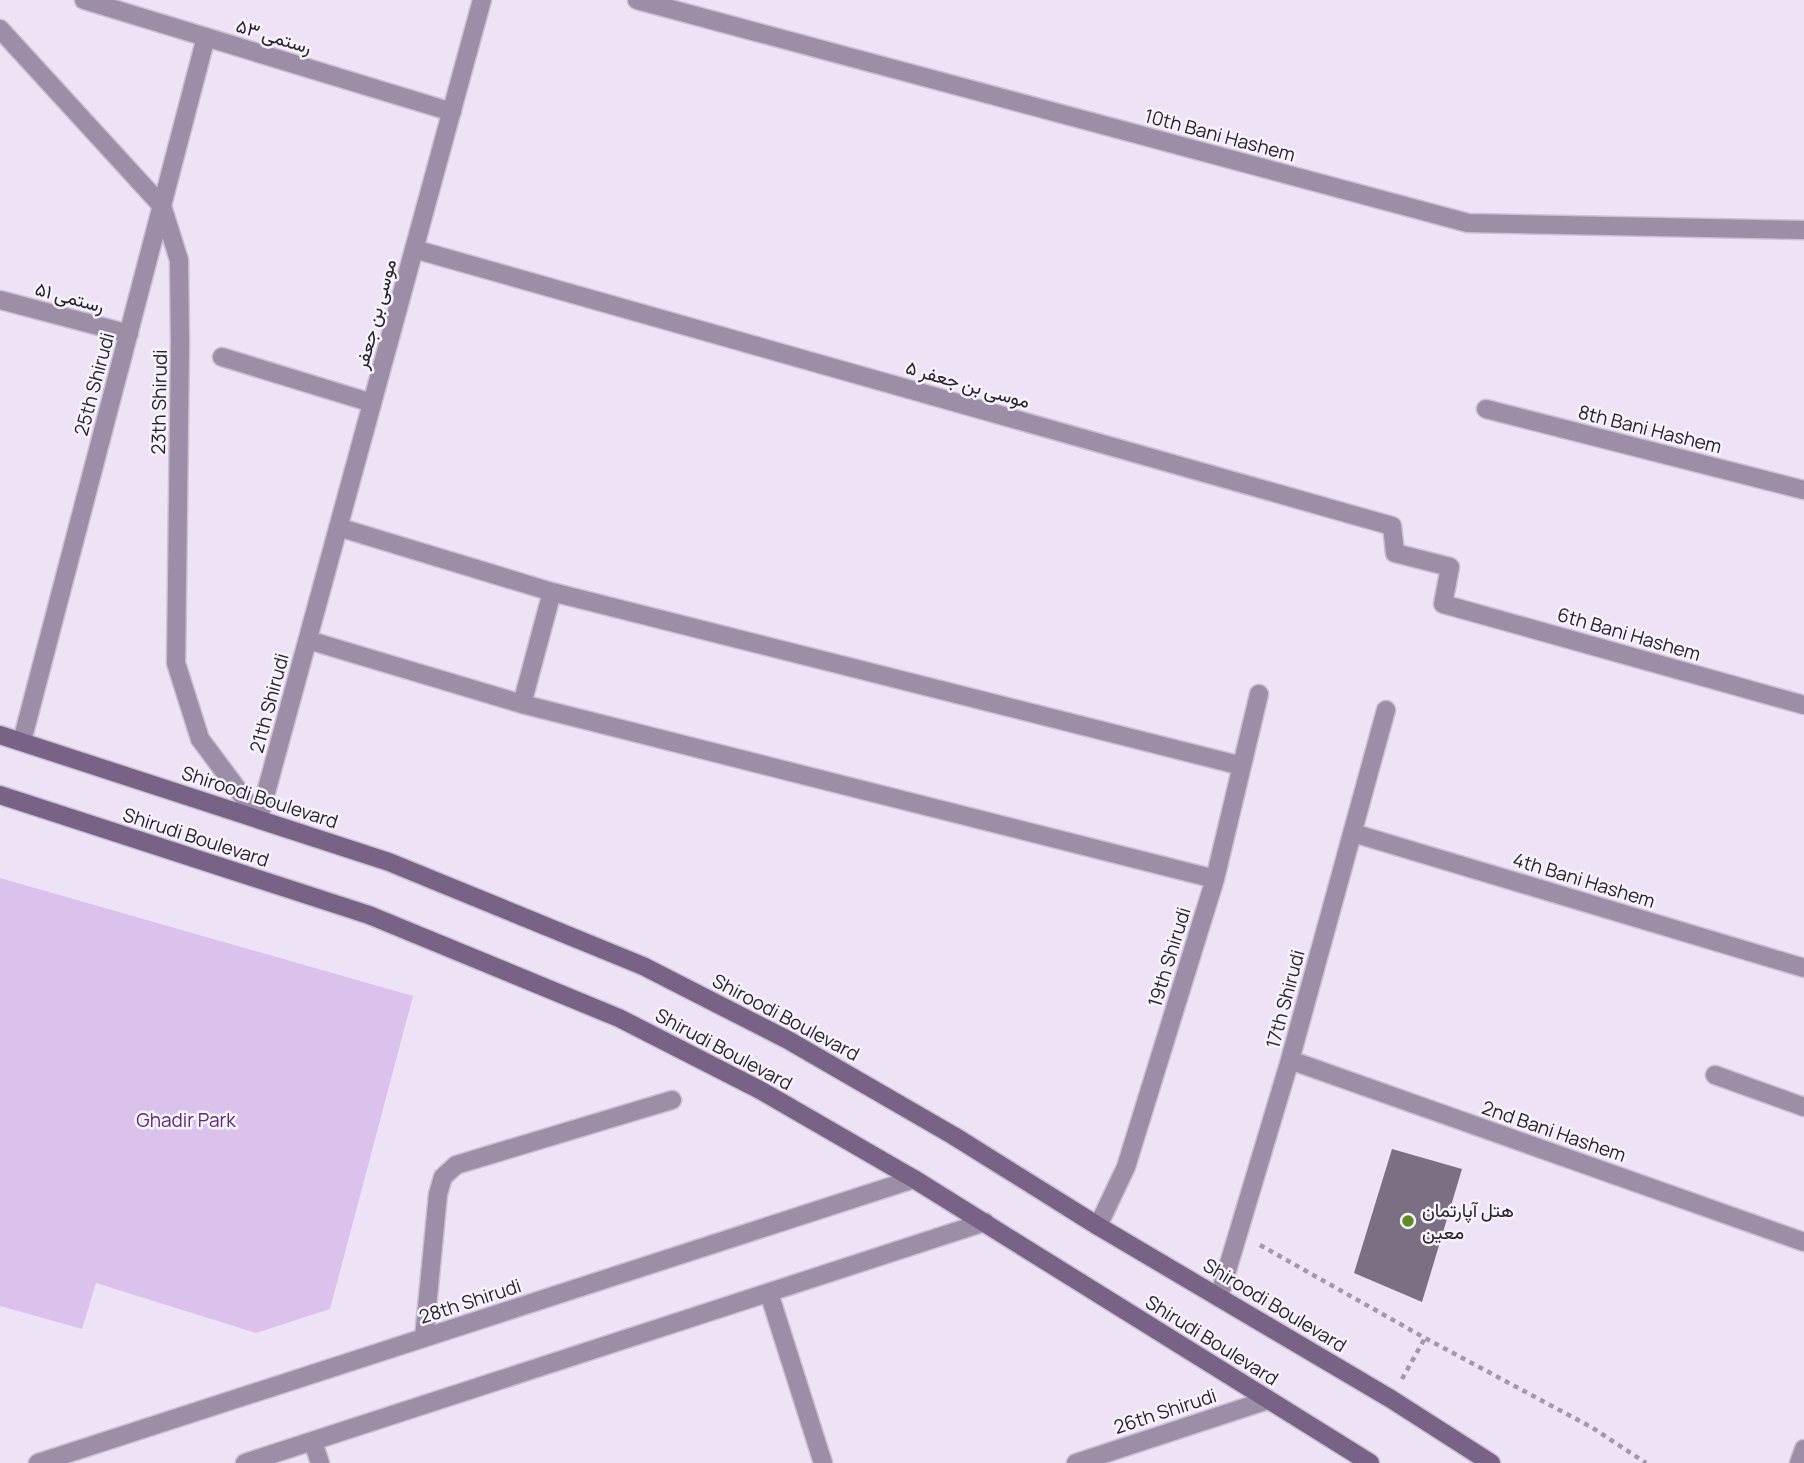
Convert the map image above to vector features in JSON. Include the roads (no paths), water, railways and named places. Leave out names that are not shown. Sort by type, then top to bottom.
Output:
[{"type":"main road","name":"Shiroodi Boulevard","points":[[0,735],[389,862],[643,966],[788,1040],[954,1136],[1098,1226],[1391,1399],[1491,1463]]},
{"type":"main road","name":"Shirudi Boulevard","points":[[0,795],[369,915],[607,1013],[760,1090],[915,1179],[1370,1463]]},
{"type":"street","name":"رستمی ۵۳","points":[[84,0],[452,112]]},
{"type":"street","name":"موسی بن جعفر","points":[[307,640],[482,0]]},
{"type":"street","name":"10th Bani Hashem","points":[[637,0],[1468,223],[1804,230]]},
{"type":"street","name":"23th Shirudi","points":[[0,29],[162,206],[179,260],[176,663],[200,739],[259,818]]},
{"type":"street","name":"25th Shirudi","points":[[22,741],[206,37]]},
{"type":"street","name":"موسی بن جعفر ۵","points":[[414,248],[1392,526],[1395,553],[1450,567],[1443,604]]},
{"type":"street","name":"رستمی ۵۱","points":[[0,300],[129,334]]},
{"type":"street","points":[[222,357],[372,403]]},
{"type":"street","name":"8th Bani Hashem","points":[[1486,409],[1804,490]]},
{"type":"street","points":[[338,527],[552,592],[1242,766]]},
{"type":"street","points":[[522,704],[552,592]]},
{"type":"street","name":"6th Bani Hashem","points":[[1443,604],[1804,705]]},
{"type":"street","name":"21th Shirudi","points":[[259,818],[307,640]]},
{"type":"street","points":[[307,640],[522,704],[1215,879]]},
{"type":"street","name":"19th Shirudi","points":[[1098,1226],[1126,1167],[1215,879],[1259,694]]},
{"type":"street","name":"17th Shirudi","points":[[1219,1297],[1290,1060],[1385,710]]},
{"type":"street","name":"4th Bani Hashem","points":[[1353,833],[1804,968]]},
{"type":"street","name":"2nd Bani Hashem","points":[[1290,1060],[1804,1242]]},
{"type":"street","points":[[1715,1075],[1804,1107]]},
{"type":"street","points":[[424,1338],[438,1194],[443,1177],[456,1166],[672,1100]]},
{"type":"street","name":"28th Shirudi","points":[[38,1463],[915,1179]]},
{"type":"street","points":[[245,1463],[985,1222]]},
{"type":"street","points":[[769,1293],[823,1463]]},
{"type":"street","name":"26th Shirudi","points":[[1076,1463],[1269,1400]]},
{"type":"street","points":[[313,1442],[320,1463]]},
{"type":"street","points":[[1799,1463],[1804,1449]]},
{"type":"place","name":"هتل آپارتمان معین","points":[[1408,1221]]},
{"type":"park label","name":"Ghadir Park","points":[[186,1120]]}]
